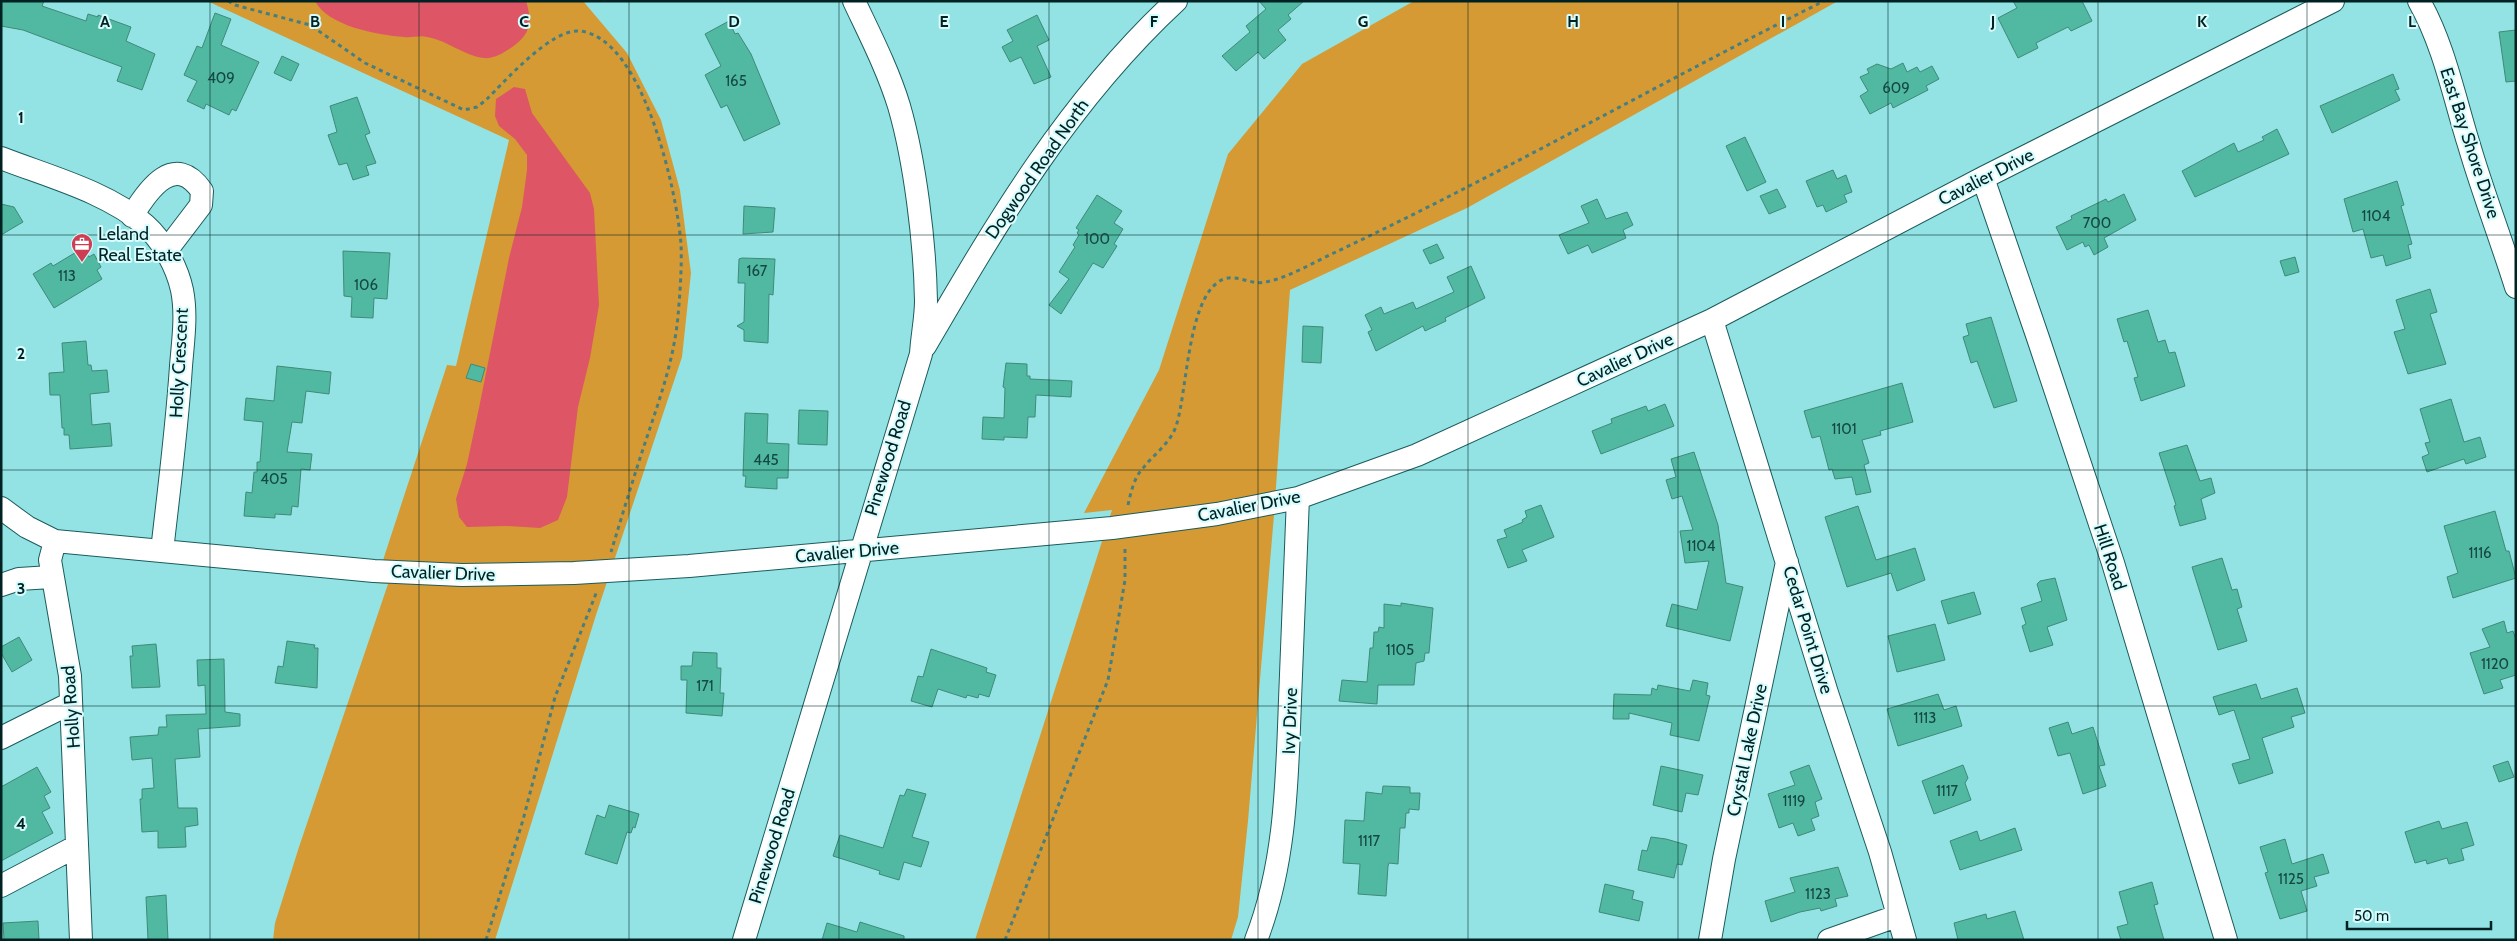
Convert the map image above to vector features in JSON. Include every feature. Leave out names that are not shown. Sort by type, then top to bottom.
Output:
[{"type":"street","name":"Pinewood Road","points":[[744,940],[860,550],[921,354],[926,302],[920,227],[909,148],[899,105],[875,44],[854,1]]},
{"type":"street","name":"Dogwood Road North","points":[[921,354],[994,228],[1037,162],[1078,106],[1122,54],[1176,1]]},
{"type":"street","name":"Cavalier Drive","points":[[55,541],[374,571],[499,576],[689,566],[1126,527],[1217,514],[1298,498],[1417,455],[1712,320],[1982,178],[2333,1]]},
{"type":"street","name":"East Bay Shore Drive","points":[[2419,1],[2446,67],[2470,148],[2516,287]]},
{"type":"street","name":"Holly Crescent","points":[[1,158],[90,192],[145,225],[166,251],[180,283],[184,313],[179,390],[162,551]]},
{"type":"street","points":[[132,216],[153,186],[166,175],[181,174],[194,179],[202,191],[201,205],[166,251]]},
{"type":"street","name":"Hill Road","points":[[1982,178],[2110,554],[2226,940]]},
{"type":"street","name":"Cedar Point Drive","points":[[1712,320],[1788,561],[1827,693],[1880,852],[1905,940]]},
{"type":"street","name":"Ivy Drive","points":[[1256,940],[1274,880],[1283,831],[1287,782],[1298,498]]},
{"type":"street","points":[[1,508],[27,526],[55,541]]},
{"type":"street","name":"Holly Road","points":[[55,541],[50,560],[51,578],[63,629],[71,703],[80,940]]},
{"type":"street","name":"Crystal Lake Drive","points":[[1710,940],[1724,859],[1788,561]]},
{"type":"street","points":[[1,585],[18,579],[51,578]]},
{"type":"street","points":[[1,738],[71,703]]},
{"type":"street","points":[[1,886],[77,846]]},
{"type":"street","points":[[1829,940],[1897,916]]},
{"type":"path","points":[[228,1],[236,5],[310,25],[365,63],[464,110],[477,106],[486,100],[550,42],[578,30],[609,43],[626,63],[645,103],[668,164],[680,244],[678,316],[670,368],[606,571],[556,697],[523,820],[486,940]]},
{"type":"path","points":[[1006,940],[1108,680],[1125,580],[1126,527],[1133,485],[1142,468],[1171,437],[1178,424],[1184,379],[1202,304],[1216,283],[1225,278],[1235,277],[1264,283],[1334,253],[1490,177],[1732,47],[1824,1]]},
{"type":"shaded area","points":[[207,1],[583,1],[627,53],[661,120],[680,190],[691,273],[682,357],[596,615],[495,940],[273,940],[275,923],[299,847],[388,584],[376,583],[385,554],[447,365],[456,366],[509,140]]},
{"type":"shaded area","points":[[315,1],[526,1],[529,24],[524,36],[514,46],[498,55],[484,58],[469,54],[442,41],[424,36],[393,36],[354,28],[331,17],[321,10]]},
{"type":"shaded area","points":[[1414,1],[1838,1],[1467,208],[1290,290],[1274,515],[1248,821],[1238,917],[1231,940],[975,940],[1112,510],[1084,513],[1159,370],[1228,154],[1302,64]]},
{"type":"shaded area","points":[[514,87],[525,89],[532,113],[590,193],[594,209],[599,305],[590,358],[578,407],[567,497],[558,520],[540,528],[506,526],[467,527],[459,517],[456,499],[467,464],[509,258],[522,207],[527,170],[527,155],[515,139],[499,126],[495,116],[496,99]]},
{"type":"building","points":[[1,1],[44,1],[42,6],[86,21],[88,14],[98,17],[98,15],[131,27],[126,41],[155,54],[142,90],[117,81],[122,67],[23,30],[1,26]]},
{"type":"building","points":[[1259,1],[1304,1],[1288,15],[1291,19],[1278,30],[1286,40],[1264,59],[1258,52],[1236,71],[1222,56],[1250,32],[1246,26],[1266,9]]},
{"type":"building","points":[[2013,1],[2082,1],[2092,21],[2071,31],[2068,27],[2036,43],[2038,48],[2018,58],[1998,18],[2017,8]]},
{"type":"building","points":[[215,13],[231,19],[221,45],[259,62],[236,111],[232,109],[229,115],[206,104],[204,109],[187,101],[197,81],[184,75],[197,46],[202,48]]},
{"type":"building","points":[[1037,15],[1049,40],[1037,46],[1051,77],[1034,84],[1021,57],[1010,62],[1002,47],[1013,41],[1007,30]]},
{"type":"building","points":[[729,21],[735,34],[738,33],[751,54],[780,124],[744,141],[727,105],[721,108],[705,75],[721,66],[705,34]]},
{"type":"building","points":[[2516,30],[2516,81],[2506,82],[2499,32]]},
{"type":"building","points":[[282,56],[299,64],[291,81],[274,73]]},
{"type":"building","points":[[1903,63],[1907,72],[1917,67],[1920,72],[1932,66],[1939,79],[1926,86],[1928,90],[1893,108],[1891,103],[1870,114],[1860,96],[1868,91],[1860,77],[1869,73],[1867,69],[1877,64],[1891,69]]},
{"type":"building","points":[[2393,74],[2399,89],[2395,90],[2400,100],[2332,133],[2320,106]]},
{"type":"building","points":[[357,97],[370,133],[365,135],[376,163],[366,166],[369,175],[353,180],[347,163],[339,165],[328,135],[337,132],[330,106]]},
{"type":"building","points":[[2277,129],[2289,154],[2195,197],[2182,171],[2234,143],[2238,152],[2264,140],[2262,137]]},
{"type":"building","points":[[1745,137],[1766,182],[1747,191],[1726,146]]},
{"type":"building","points":[[1833,170],[1837,179],[1846,175],[1852,192],[1844,195],[1847,202],[1826,212],[1823,205],[1817,207],[1806,181]]},
{"type":"building","points":[[2397,181],[2404,205],[2401,206],[2412,244],[2408,245],[2411,258],[2386,266],[2383,255],[2371,258],[2363,229],[2353,232],[2344,199]]},
{"type":"building","points":[[1777,189],[1786,207],[1769,214],[1760,196]]},
{"type":"building","points":[[2124,194],[2136,220],[2104,238],[2108,247],[2094,255],[2089,245],[2085,247],[2083,242],[2067,250],[2056,227],[2072,219],[2071,216],[2106,199],[2108,202]]},
{"type":"building","points":[[1097,195],[1122,211],[1114,223],[1123,229],[1114,244],[1117,246],[1103,268],[1093,263],[1061,314],[1049,305],[1069,279],[1059,272],[1075,247],[1073,245],[1079,235],[1077,233],[1079,230],[1076,228]]},
{"type":"building","points":[[1597,199],[1606,219],[1627,212],[1633,225],[1623,230],[1626,238],[1592,253],[1588,245],[1568,254],[1559,235],[1589,223],[1581,206]]},
{"type":"building","points":[[1,204],[14,207],[23,222],[1,235]]},
{"type":"building","points":[[744,206],[775,208],[773,232],[743,234]]},
{"type":"building","points":[[1437,244],[1444,258],[1430,264],[1423,250]]},
{"type":"building","points":[[83,248],[89,257],[94,254],[101,267],[97,270],[102,279],[54,308],[33,274],[51,263],[53,266]]},
{"type":"building","points":[[343,251],[390,253],[387,299],[374,298],[373,318],[351,317],[352,297],[344,296]]},
{"type":"building","points":[[2295,257],[2299,272],[2285,276],[2280,261]]},
{"type":"building","points":[[739,259],[775,259],[773,295],[769,294],[768,343],[744,341],[744,330],[737,326],[744,322],[745,283],[738,283]]},
{"type":"building","points":[[1471,266],[1485,298],[1445,318],[1446,321],[1425,331],[1423,326],[1376,351],[1368,332],[1372,330],[1365,315],[1381,307],[1384,314],[1413,302],[1416,309],[1454,292],[1447,277]]},
{"type":"building","points":[[2430,289],[2437,312],[2430,314],[2446,364],[2408,374],[2394,332],[2405,329],[2396,300]]},
{"type":"building","points":[[2148,310],[2158,342],[2165,340],[2169,353],[2175,352],[2185,386],[2141,401],[2134,378],[2138,377],[2127,341],[2124,342],[2117,319]]},
{"type":"building","points":[[1991,317],[2017,401],[1994,408],[1977,361],[1971,363],[1963,337],[1969,335],[1966,324]]},
{"type":"building","points":[[1303,326],[1323,327],[1321,363],[1302,362]]},
{"type":"building","points":[[86,341],[88,365],[91,365],[92,371],[107,370],[109,392],[90,394],[92,425],[110,423],[112,446],[70,449],[69,435],[64,435],[64,428],[62,428],[60,395],[50,395],[49,373],[64,372],[62,343]]},
{"type":"building","points":[[1006,363],[1027,364],[1027,376],[1030,376],[1030,379],[1072,381],[1071,397],[1036,395],[1035,417],[1028,417],[1027,438],[1004,437],[1004,440],[982,439],[983,417],[1004,418],[1005,388],[1003,387]]},
{"type":"building","points":[[471,364],[485,368],[481,382],[466,378]]},
{"type":"building","points":[[277,366],[331,372],[329,394],[306,391],[302,423],[292,422],[287,452],[312,454],[310,470],[301,469],[298,507],[292,506],[291,515],[275,514],[275,518],[244,516],[246,492],[252,493],[254,472],[257,472],[257,462],[260,462],[263,422],[244,420],[246,398],[274,401]]},
{"type":"building","points":[[1902,383],[1913,422],[1880,431],[1881,435],[1862,440],[1869,463],[1864,465],[1871,492],[1856,495],[1852,477],[1835,479],[1832,469],[1829,470],[1820,436],[1812,438],[1804,411]]},
{"type":"building","points":[[2451,399],[2464,442],[2480,437],[2486,457],[2466,464],[2464,459],[2427,472],[2422,457],[2429,454],[2425,443],[2430,442],[2420,409]]},
{"type":"building","points":[[1665,404],[1674,426],[1601,454],[1592,431],[1612,423],[1611,419],[1646,406],[1648,411]]},
{"type":"building","points":[[799,410],[828,411],[827,445],[798,444]]},
{"type":"building","points":[[745,413],[768,414],[767,443],[789,444],[788,478],[777,478],[777,489],[745,487],[746,476],[743,476]]},
{"type":"building","points":[[2187,445],[2200,481],[2211,478],[2215,493],[2201,499],[2206,519],[2180,526],[2174,506],[2176,505],[2159,453]]},
{"type":"building","points":[[1694,452],[1718,525],[1726,583],[1743,587],[1730,641],[1666,626],[1672,604],[1697,610],[1709,561],[1685,563],[1680,531],[1693,530],[1682,496],[1672,499],[1666,480],[1676,477],[1671,459]]},
{"type":"building","points":[[1541,505],[1554,537],[1522,550],[1527,561],[1508,568],[1497,540],[1507,537],[1504,530],[1523,522],[1522,520],[1527,517],[1525,511]]},
{"type":"building","points":[[1858,506],[1876,560],[1915,548],[1925,580],[1897,591],[1891,573],[1847,587],[1825,517]]},
{"type":"building","points":[[2495,511],[2516,578],[2453,598],[2447,577],[2458,573],[2444,526]]},
{"type":"building","points":[[2222,558],[2232,590],[2237,589],[2242,607],[2237,609],[2247,641],[2218,650],[2192,567]]},
{"type":"building","points":[[2055,578],[2067,620],[2047,627],[2053,645],[2030,652],[2022,626],[2026,624],[2021,608],[2042,601],[2037,584],[2040,581]]},
{"type":"building","points":[[1974,592],[1981,614],[1948,624],[1941,601]]},
{"type":"building","points":[[1401,603],[1433,608],[1429,653],[1425,653],[1424,661],[1416,663],[1414,685],[1378,685],[1377,704],[1339,701],[1342,680],[1367,682],[1370,648],[1373,648],[1374,632],[1378,632],[1379,627],[1384,628],[1384,604],[1401,606]]},
{"type":"building","points":[[2504,621],[2507,633],[2513,631],[2516,640],[2516,675],[2500,680],[2503,688],[2484,694],[2470,653],[2490,647],[2482,629]]},
{"type":"building","points":[[1935,624],[1945,660],[1897,672],[1888,636]]},
{"type":"building","points":[[19,637],[32,660],[12,672],[1,653],[1,647]]},
{"type":"building","points":[[287,641],[315,645],[314,648],[318,648],[317,688],[275,683],[278,666],[283,667]]},
{"type":"building","points":[[156,644],[160,687],[132,688],[130,656],[133,656],[132,646]]},
{"type":"building","points":[[931,649],[987,668],[986,672],[996,675],[989,697],[979,694],[978,698],[967,695],[966,698],[938,689],[932,707],[911,701],[918,676],[923,677]]},
{"type":"building","points":[[693,652],[717,653],[717,668],[721,668],[720,693],[724,693],[722,716],[686,713],[687,680],[681,680],[681,666],[692,666]]},
{"type":"building","points":[[224,659],[225,712],[240,714],[240,726],[198,729],[200,757],[175,759],[178,808],[197,808],[198,825],[185,827],[186,847],[158,848],[158,831],[142,832],[140,799],[142,799],[142,789],[154,788],[152,758],[132,760],[130,737],[158,735],[159,727],[167,727],[166,715],[206,714],[205,685],[198,686],[197,660]]},
{"type":"building","points":[[1693,680],[1708,683],[1706,695],[1710,696],[1699,741],[1670,735],[1672,723],[1629,713],[1629,719],[1613,719],[1614,694],[1651,695],[1652,688],[1657,690],[1658,685],[1690,691]]},
{"type":"building","points":[[2256,684],[2261,699],[2297,688],[2305,713],[2291,717],[2294,727],[2262,738],[2273,773],[2239,784],[2232,764],[2250,759],[2234,710],[2219,715],[2213,697]]},
{"type":"building","points":[[1938,694],[1944,710],[1956,706],[1962,726],[1898,746],[1887,709]]},
{"type":"building","points":[[2068,722],[2072,734],[2093,727],[2105,765],[2099,766],[2106,786],[2083,794],[2070,753],[2058,756],[2049,728]]},
{"type":"building","points":[[2508,761],[2514,777],[2499,782],[2493,766]]},
{"type":"building","points":[[1809,765],[1822,799],[1815,802],[1819,816],[1811,819],[1815,830],[1798,836],[1793,823],[1779,828],[1768,794],[1795,785],[1790,772]]},
{"type":"building","points":[[1963,765],[1968,778],[1965,783],[1971,800],[1934,814],[1922,781]]},
{"type":"building","points":[[1661,766],[1703,775],[1698,795],[1686,793],[1682,812],[1653,805]]},
{"type":"building","points":[[37,767],[51,792],[44,796],[50,808],[42,812],[53,833],[1,861],[1,787]]},
{"type":"building","points":[[1383,786],[1410,787],[1410,793],[1420,793],[1419,810],[1409,809],[1409,813],[1406,813],[1405,828],[1400,828],[1398,864],[1389,863],[1386,896],[1358,894],[1360,864],[1343,863],[1345,820],[1364,821],[1366,792],[1382,794]]},
{"type":"building","points":[[907,789],[926,794],[912,837],[929,842],[921,867],[904,862],[899,880],[879,874],[880,871],[833,856],[840,835],[883,848],[900,795],[904,796]]},
{"type":"building","points":[[609,805],[639,814],[635,828],[633,827],[631,833],[627,832],[617,864],[585,854],[597,815],[605,818]]},
{"type":"building","points":[[2439,821],[2442,829],[2467,822],[2474,845],[2461,849],[2464,860],[2449,864],[2447,858],[2427,864],[2426,860],[2415,863],[2405,832]]},
{"type":"building","points":[[2015,828],[2022,850],[1960,870],[1950,841],[1977,831],[1980,841]]},
{"type":"building","points":[[1651,837],[1687,845],[1682,865],[1677,864],[1674,878],[1638,870],[1642,850],[1647,851]]},
{"type":"building","points":[[2285,839],[2292,864],[2323,854],[2329,873],[2314,877],[2317,886],[2301,891],[2307,911],[2280,919],[2265,873],[2268,872],[2260,847]]},
{"type":"building","points":[[1838,867],[1848,896],[1835,899],[1837,906],[1821,911],[1820,908],[1800,912],[1771,922],[1765,901],[1795,892],[1790,878]]},
{"type":"building","points":[[2152,882],[2158,904],[2154,905],[2164,940],[2121,940],[2117,927],[2128,924],[2119,892]]},
{"type":"building","points":[[1605,884],[1634,891],[1632,899],[1643,902],[1639,921],[1599,912]]},
{"type":"building","points":[[166,895],[168,940],[148,940],[146,897]]},
{"type":"building","points":[[2015,911],[2024,940],[1958,940],[1954,923],[1986,914],[1987,919]]},
{"type":"building","points":[[38,921],[39,940],[4,940],[3,923]]},
{"type":"building","points":[[860,922],[904,936],[904,940],[822,940],[827,923],[857,932]]},
{"type":"place","name":"Leland Real Estate","points":[[82,263]]}]
